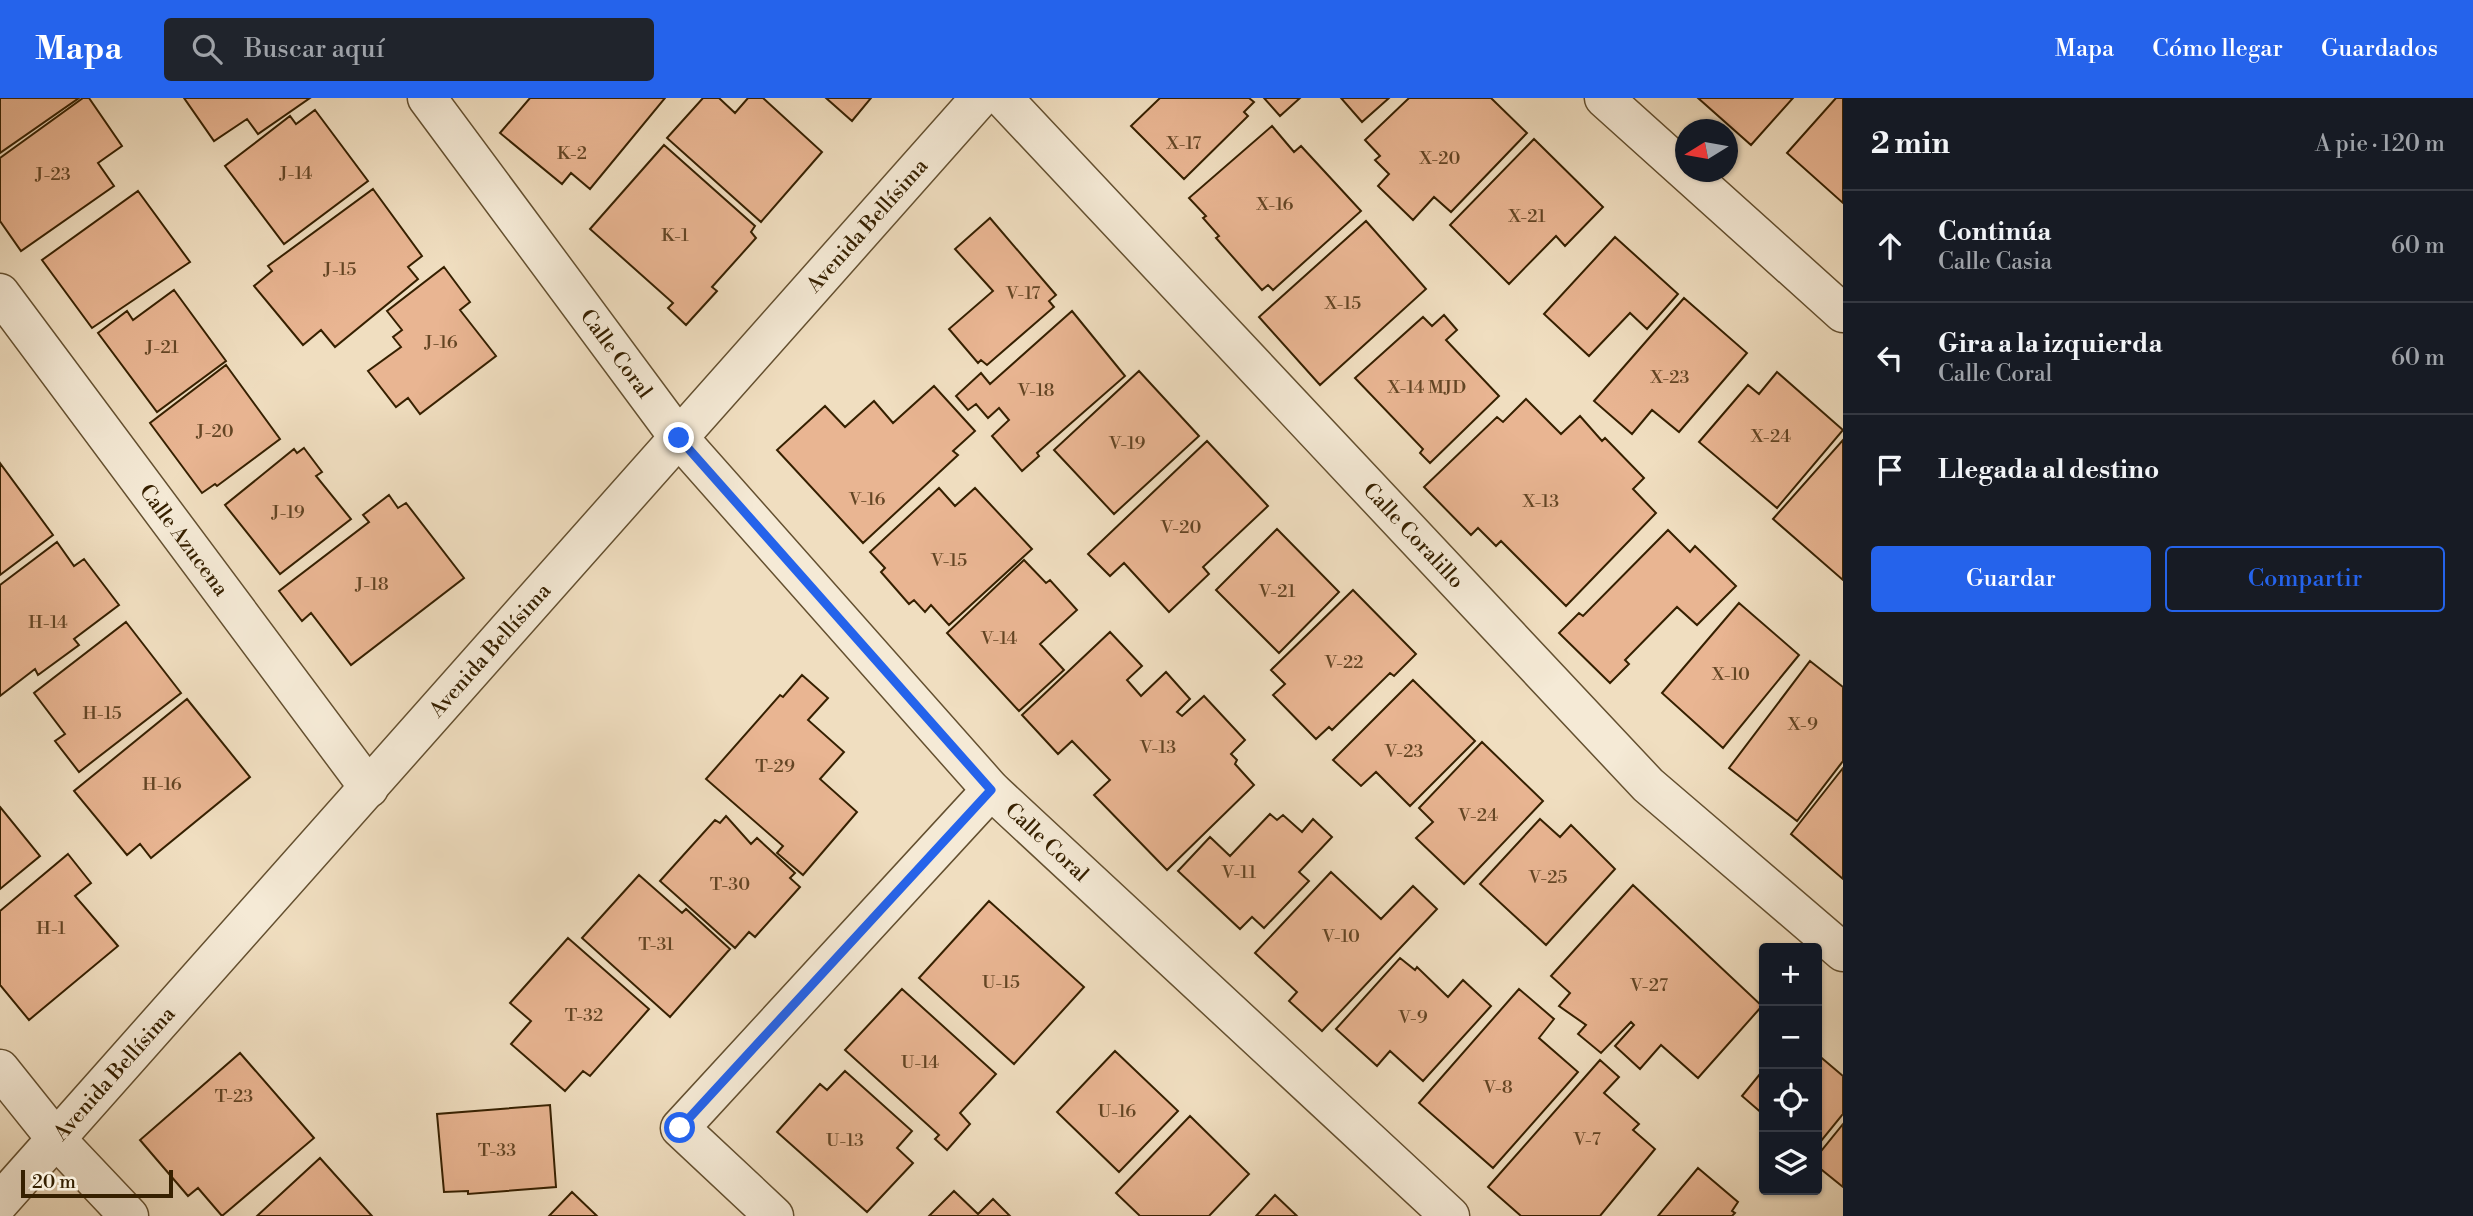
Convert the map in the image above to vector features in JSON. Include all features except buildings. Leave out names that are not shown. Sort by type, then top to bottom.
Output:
[{"type":"street","name":"Calle Coral","points":[[427,98],[679,438],[991,790],[1450,1216]]},
{"type":"street","name":"Avenida Bellísima","points":[[0,1202],[980,98]]},
{"type":"street","name":"Calle Coralillo","points":[[1003,98],[1648,786],[1843,952]]},
{"type":"street","points":[[1604,98],[1843,313]]},
{"type":"street","name":"Calle Azucena","points":[[0,293],[369,788]]},
{"type":"street","points":[[774,1216],[680,1128],[991,790]]},
{"type":"street","points":[[0,1069],[56,1139],[129,1216]]},
{"type":"route","points":[[679,438],[991,790],[680,1128]]}]
